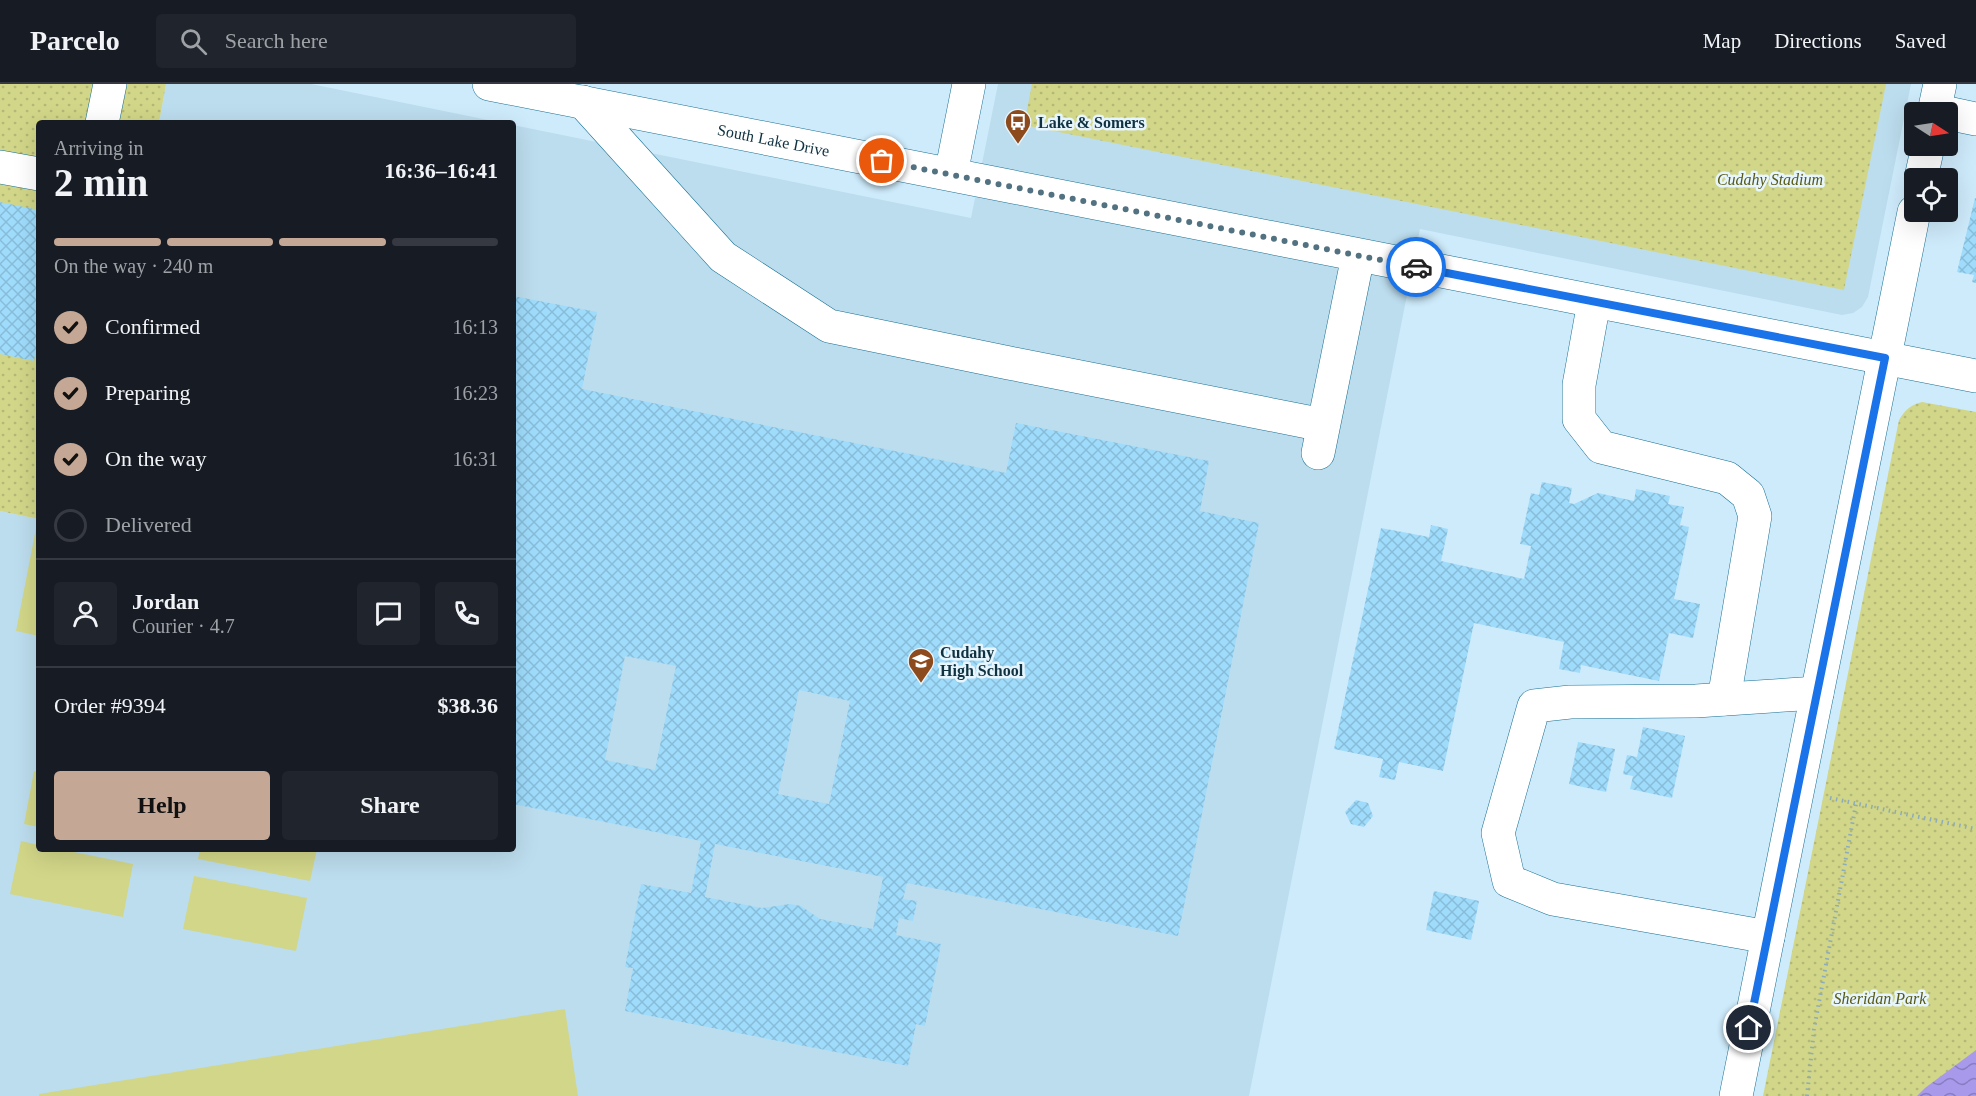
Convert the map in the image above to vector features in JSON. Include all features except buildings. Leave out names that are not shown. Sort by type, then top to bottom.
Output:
[{"type":"main road","points":[[103,120],[110,84]]},
{"type":"main road","name":"South Lake Drive","points":[[489,84],[1976,376]]},
{"type":"main road","points":[[951,174],[969,84]]},
{"type":"main road","points":[[583,102],[723,256],[829,326],[1010,363],[1321,439],[1358,256]]},
{"type":"main road","points":[[1958,113],[1976,119]]},
{"type":"main road","points":[[0,167],[36,173]]},
{"type":"main road","points":[[1736,1096],[1912,222]]},
{"type":"main road","points":[[1594,302],[1579,386],[1579,419],[1601,447],[1727,478],[1748,495],[1755,516],[1724,699]]},
{"type":"main road","points":[[1768,937],[1552,899],[1509,881],[1498,833],[1534,706],[1570,702],[1724,699],[1817,693]]},
{"type":"path","points":[[1797,791],[1976,829]]},
{"type":"path","points":[[1807,1096],[1814,1029],[1856,804]]},
{"type":"shaded area","points":[[166,84],[311,84],[488,120],[160,120]]},
{"type":"shaded area","name":"Cudahy High School","points":[[998,84],[1911,84],[1907,102],[1904,102],[1904,119],[1868,297],[1862,307],[1853,313],[1842,315],[1420,229],[1249,1096],[0,1096],[0,511],[36,519],[36,852],[516,852],[516,126],[971,218]]},
{"type":"green space","points":[[0,84],[166,84],[160,120],[36,120],[36,519],[0,511]]},
{"type":"green space","name":"Cudahy Stadium","points":[[1032,84],[1886,84],[1844,290],[1024,125]]},
{"type":"green space","name":"Sheridan Park","points":[[1922,402],[1976,412],[1976,1096],[1763,1096],[1899,420],[1908,408]]},
{"type":"green space","points":[[36,528],[36,635],[16,631]]},
{"type":"green space","points":[[34,771],[36,771],[36,826],[24,824]]},
{"type":"green space","points":[[21,841],[36,844],[36,852],[74,852],[133,864],[123,917],[10,894]]},
{"type":"green space","points":[[199,852],[316,852],[310,881],[198,859]]},
{"type":"green space","points":[[194,876],[307,898],[296,951],[183,929]]},
{"type":"green space","points":[[565,1009],[578,1096],[39,1096],[39,1094]]},
{"type":"water","points":[[1976,1050],[1976,1096],[1917,1096],[1925,1088]]},
{"type":"way so far","points":[[882,161],[1416,267]]},
{"type":"place","name":"Lake & Somers","points":[[1018,145]]},
{"type":"place","name":"Cudahy High School","points":[[921,684]]},
{"type":"route","points":[[1416,267],[1885,358],[1749,1028]]}]
